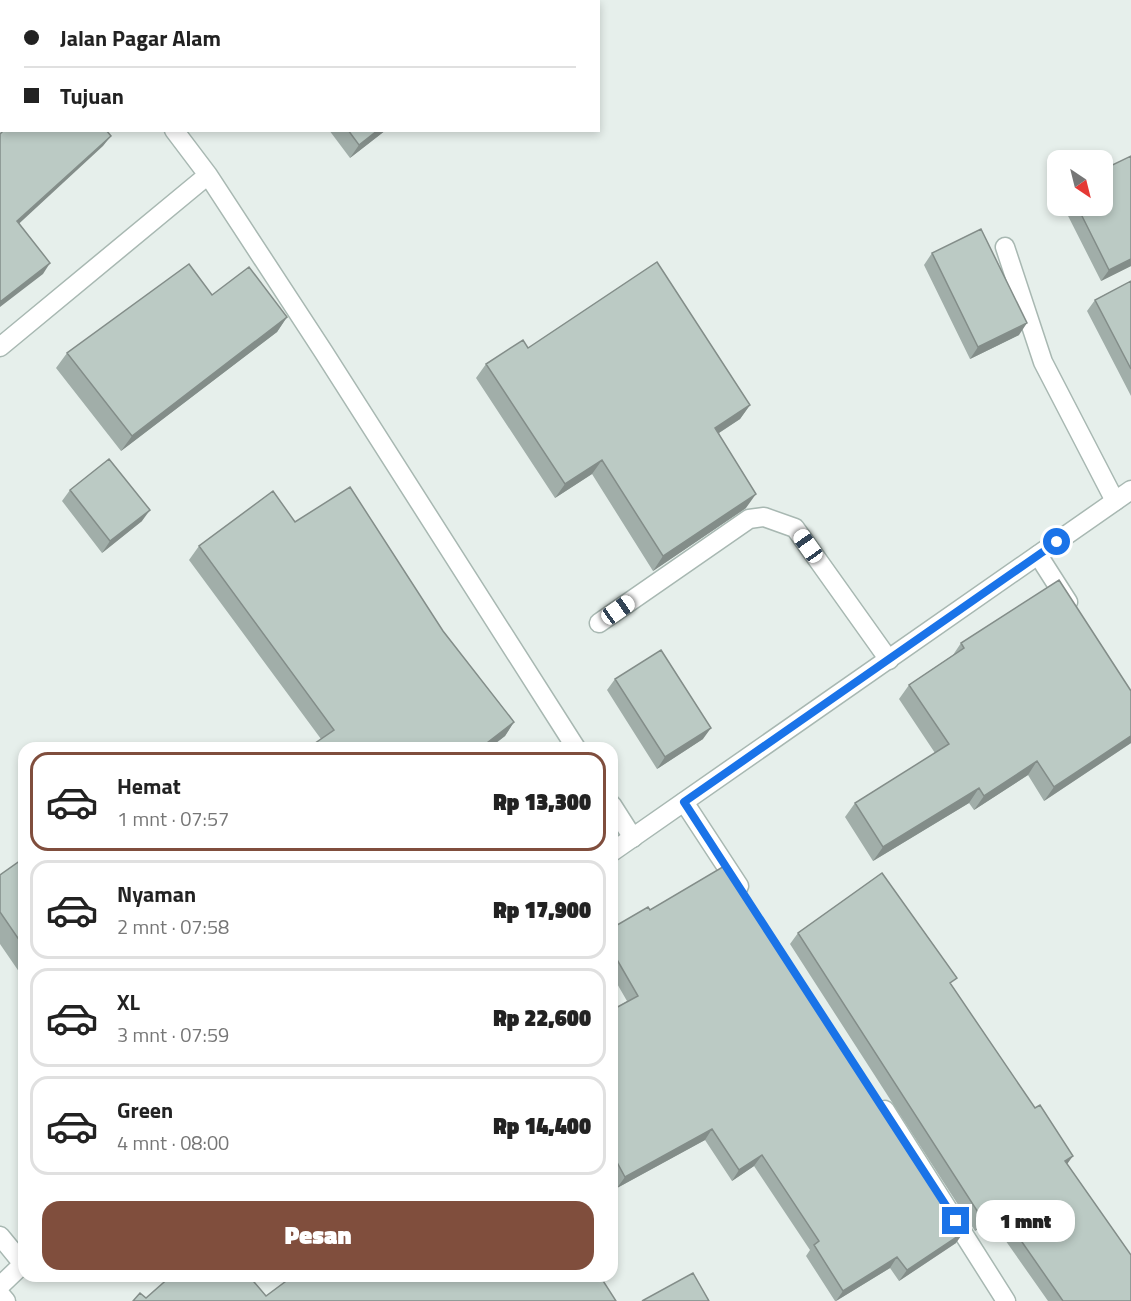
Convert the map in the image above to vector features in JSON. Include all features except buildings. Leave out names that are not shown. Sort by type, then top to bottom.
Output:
[{"type":"street","points":[[176,132],[208,175],[572,742]]},
{"type":"street","points":[[0,346],[208,175]]},
{"type":"street","points":[[1005,247],[1043,362],[1115,501]]},
{"type":"street","points":[[618,848],[1131,490]]},
{"type":"street","points":[[599,622],[749,519],[765,517],[795,528],[889,660]]},
{"type":"street","points":[[1038,555],[1075,613]]},
{"type":"street","points":[[684,802],[749,902]]},
{"type":"street","points":[[618,814],[633,838]]},
{"type":"street","points":[[873,1092],[1006,1301]]},
{"type":"street","points":[[0,1236],[18,1257]]},
{"type":"street","points":[[0,1286],[18,1268]]},
{"type":"street","points":[[0,1293],[6,1301]]},
{"type":"route","points":[[956,1221],[684,802],[1057,542]]}]
